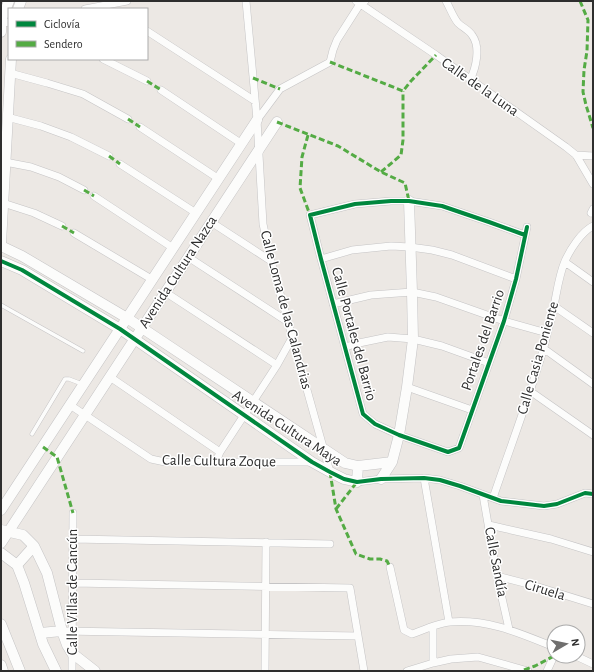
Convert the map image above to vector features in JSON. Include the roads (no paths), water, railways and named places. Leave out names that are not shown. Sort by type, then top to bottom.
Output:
[{"type":"street","points":[[1,32],[1,21],[10,1]]},
{"type":"street","points":[[97,8],[109,7],[127,1]]},
{"type":"street","name":"Calle Loma de las Calandrias","points":[[246,1],[257,120],[263,224],[271,261],[330,472]]},
{"type":"street","points":[[446,1],[458,22],[472,35],[477,44],[473,74],[470,80]]},
{"type":"street","points":[[257,120],[280,89],[330,62],[337,40],[360,2]]},
{"type":"street","name":"Calle de la Luna","points":[[360,2],[566,147],[576,155],[593,184]]},
{"type":"street","points":[[148,33],[255,101]]},
{"type":"street","points":[[1,243],[11,60]]},
{"type":"street","points":[[105,60],[147,81]]},
{"type":"street","points":[[10,73],[83,94],[128,119]]},
{"type":"street","points":[[161,90],[242,144]]},
{"type":"street","points":[[7,117],[40,126],[71,137],[109,156]]},
{"type":"street","name":"Avenida Cultura Nazca","points":[[1,510],[257,120]]},
{"type":"street","name":"Avenida Cultura Nazca","points":[[1,543],[5,531],[85,415],[276,122]]},
{"type":"street","points":[[140,127],[219,179]]},
{"type":"street","points":[[576,155],[593,156]]},
{"type":"street","points":[[5,162],[31,167],[59,177],[84,190]]},
{"type":"street","points":[[120,164],[196,213]]},
{"type":"street","points":[[94,196],[173,248]]},
{"type":"street","points":[[381,479],[392,462],[399,435],[413,339],[409,201],[442,206],[525,235]]},
{"type":"street","name":"Calle Portales del Barrio","points":[[409,201],[355,204],[310,215],[320,259],[363,414],[375,424],[399,435],[448,452]]},
{"type":"street","points":[[3,203],[34,213],[62,226]]},
{"type":"street","points":[[211,222],[271,261]]},
{"type":"street","name":"Portales del Barrio","points":[[448,452],[459,448],[504,321],[516,279],[527,227]]},
{"type":"street","name":"Calle Casia Poniente","points":[[493,498],[530,391],[548,333],[558,285],[565,262],[576,242],[592,228]]},
{"type":"street","points":[[74,233],[152,280]]},
{"type":"street","name":"Avenida Cultura Maya","points":[[1,246],[22,256],[142,327],[345,463],[358,466],[392,462]]},
{"type":"street","points":[[320,259],[352,250],[391,246],[410,247],[452,255],[516,279]]},
{"type":"street","points":[[188,257],[288,322]]},
{"type":"street","name":"Avenida Cultura Maya","points":[[1,261],[22,270],[120,330],[312,462],[344,479],[357,482],[381,479],[424,478],[440,480],[501,501],[544,506],[557,504],[585,493],[593,494]]},
{"type":"street","points":[[565,262],[593,282]]},
{"type":"street","points":[[166,292],[277,365]]},
{"type":"street","points":[[333,304],[371,295],[412,292],[436,297],[504,321],[548,333]]},
{"type":"street","points":[[554,306],[593,333]]},
{"type":"street","points":[[345,347],[388,337],[413,339],[442,346],[489,363]]},
{"type":"street","points":[[216,462],[220,452],[277,365],[292,338]]},
{"type":"street","points":[[543,348],[593,384]]},
{"type":"street","points":[[110,377],[220,452]]},
{"type":"street","points":[[407,387],[472,410]]},
{"type":"street","points":[[530,391],[593,435]]},
{"type":"street","name":"Calle Cultura Zoque","points":[[70,405],[151,459],[165,462],[312,462]]},
{"type":"street","points":[[357,482],[358,466]]},
{"type":"street","points":[[424,478],[449,622]]},
{"type":"street","name":"Calle Sandía","points":[[483,495],[497,576],[509,629]]},
{"type":"street","name":"Calle Villas de Cancún","points":[[67,631],[72,583],[73,514]]},
{"type":"street","points":[[489,525],[551,539],[593,552],[593,557]]},
{"type":"street","points":[[5,531],[23,535],[34,546],[47,573],[67,631],[67,645],[72,653],[95,671]]},
{"type":"street","points":[[72,539],[330,544]]},
{"type":"street","points":[[264,671],[266,542]]},
{"type":"street","points":[[17,565],[34,546]]},
{"type":"street","points":[[1,553],[17,565],[24,582],[43,644],[56,671]]},
{"type":"street","points":[[390,568],[404,630],[412,634],[449,622],[476,622],[509,629],[546,644]]},
{"type":"street","name":"Ciruela","points":[[497,576],[593,604]]},
{"type":"street","points":[[72,583],[350,588],[364,671]]},
{"type":"street","points":[[1,624],[20,671]]},
{"type":"street","points":[[432,663],[433,627]]},
{"type":"street","points":[[40,633],[67,631],[358,636]]},
{"type":"street","name":"Calle Villas de Cancún","points":[[72,653],[72,671]]},
{"type":"street","points":[[407,671],[451,659],[478,657],[528,671]]},
{"type":"street","points":[[1,666],[3,671]]},
{"type":"lane","points":[[1,305],[83,351]]},
{"type":"lane","points":[[32,434],[65,379],[69,378],[83,385]]}]
